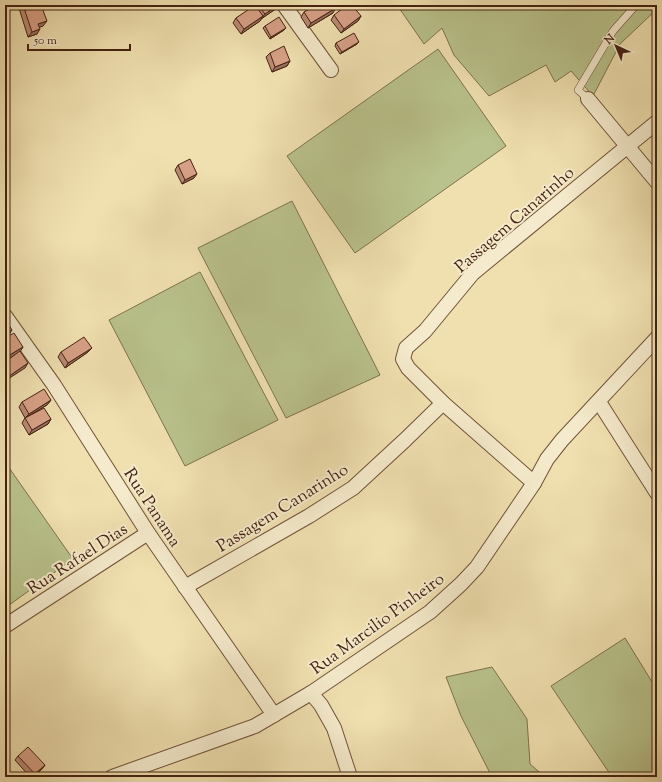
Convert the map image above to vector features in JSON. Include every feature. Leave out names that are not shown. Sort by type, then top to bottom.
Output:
[{"type":"street","points":[[284,5],[331,70]]},
{"type":"street","points":[[588,100],[657,182]]},
{"type":"street","name":"Passagem Canarinho","points":[[185,587],[309,516],[352,488],[443,403],[408,368],[403,359],[406,348],[425,331],[473,273],[657,122]]},
{"type":"street","name":"Rua Panama","points":[[5,316],[54,385],[148,533],[274,715]]},
{"type":"street","name":"Rua Marcilio Pinheiro","points":[[112,777],[255,726],[311,693],[430,612],[456,589],[477,567],[534,483],[547,459],[562,440],[657,338]]},
{"type":"street","points":[[599,402],[657,493]]},
{"type":"street","points":[[443,403],[534,483]]},
{"type":"street","name":"Rua Rafael Dias","points":[[5,626],[148,533]]},
{"type":"street","points":[[311,693],[321,705],[334,728],[350,777]]},
{"type":"lane","points":[[588,100],[578,90],[613,31],[636,5]]},
{"type":"green space","points":[[397,5],[657,5],[657,9],[620,44],[593,96],[571,71],[555,82],[546,65],[489,96],[454,55],[442,28],[424,44]]},
{"type":"green space","points":[[438,49],[506,146],[355,253],[287,156]]},
{"type":"green space","points":[[292,201],[380,375],[286,418],[198,248]]},
{"type":"green space","points":[[200,272],[278,420],[185,466],[109,320]]},
{"type":"green space","points":[[5,462],[73,559],[5,608]]},
{"type":"green space","points":[[625,638],[657,690],[657,777],[612,777],[551,686]]},
{"type":"green space","points":[[492,667],[527,719],[530,764],[545,777],[488,777],[491,775],[461,716],[446,677]]},
{"type":"building","points":[[23,5],[41,5],[47,21],[38,24],[40,29],[32,32]]},
{"type":"building","points":[[255,5],[263,16],[244,29],[236,18]]},
{"type":"building","points":[[258,5],[278,5],[265,14]]},
{"type":"building","points":[[316,5],[334,5],[336,8],[311,23],[304,12]]},
{"type":"building","points":[[347,5],[352,5],[361,16],[344,29],[334,15]]},
{"type":"building","points":[[279,17],[286,28],[271,37],[265,26]]},
{"type":"building","points":[[354,33],[359,42],[342,52],[336,43]]},
{"type":"building","points":[[284,46],[290,61],[275,67],[270,53]]},
{"type":"building","points":[[190,159],[197,174],[185,180],[178,165]]},
{"type":"building","points":[[7,322],[12,330],[5,335],[5,323]]},
{"type":"building","points":[[14,333],[23,347],[8,356],[5,350],[5,338]]},
{"type":"building","points":[[84,337],[92,348],[68,363],[61,352]]},
{"type":"building","points":[[20,351],[28,363],[5,379],[5,362]]},
{"type":"building","points":[[44,389],[51,400],[29,414],[22,402]]},
{"type":"building","points":[[44,408],[51,419],[32,430],[25,418]]},
{"type":"building","points":[[28,747],[45,765],[35,774],[18,756]]}]
